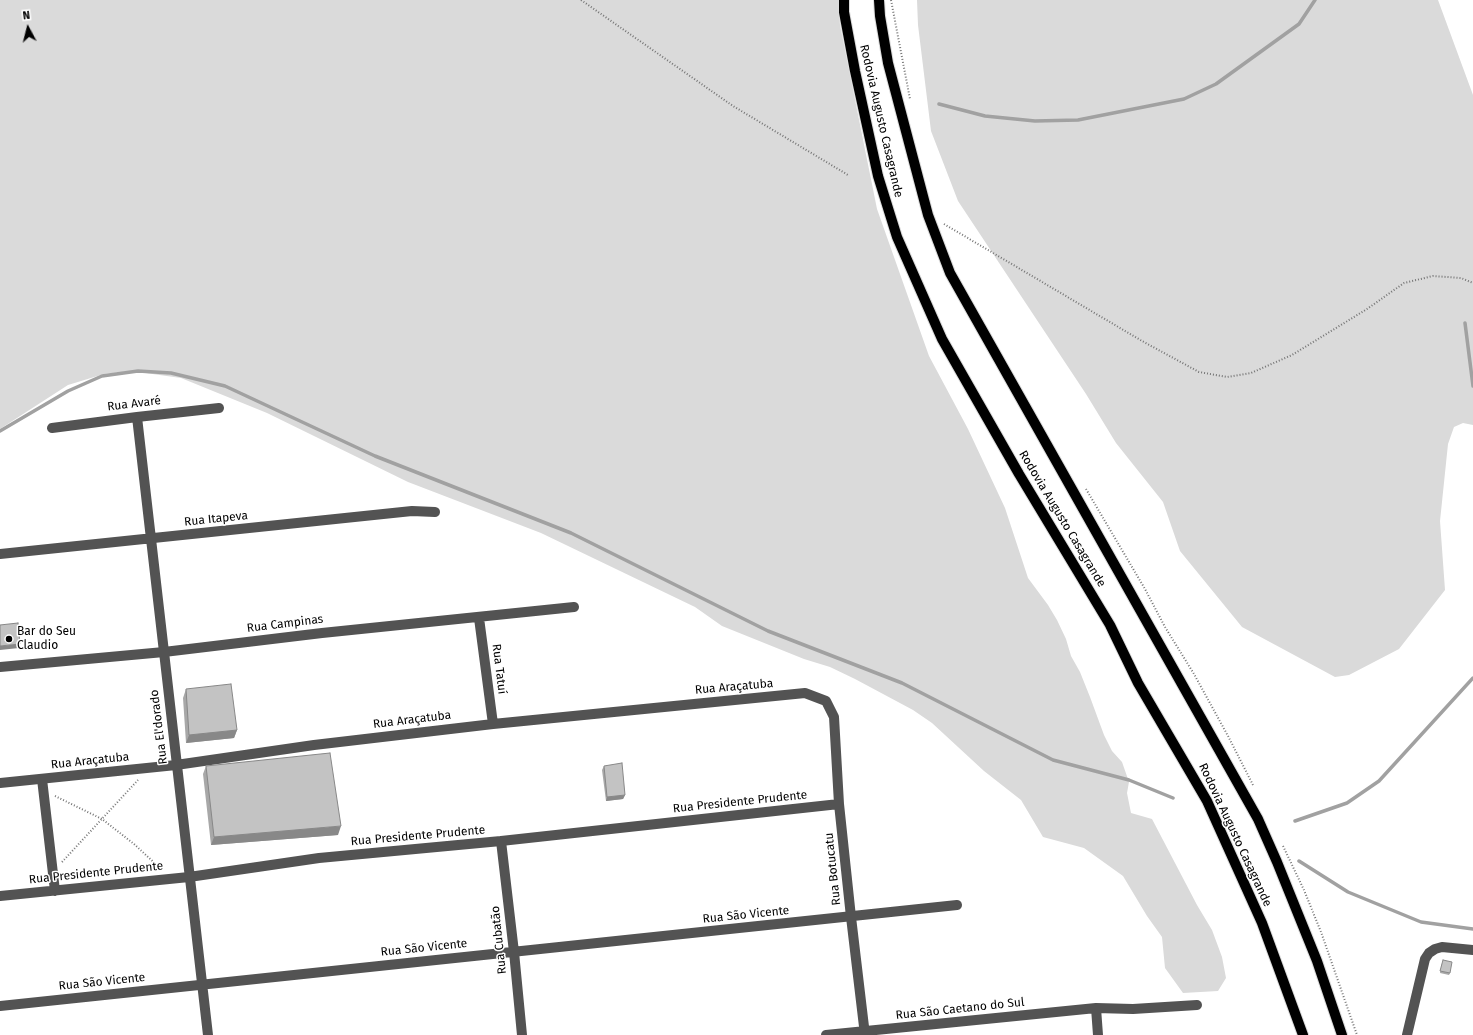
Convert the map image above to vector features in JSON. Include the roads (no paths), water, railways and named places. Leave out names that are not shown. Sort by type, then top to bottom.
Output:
[{"type":"main road","name":"Rodovia Augusto Casagrande","points":[[844,0],[844,12],[855,71],[878,176],[897,237],[939,332],[1019,474],[1110,625],[1138,683],[1207,801],[1262,923],[1303,1035]]},
{"type":"main road","name":"Rodovia Augusto Casagrande","points":[[879,0],[880,16],[888,63],[928,215],[950,273],[1258,819],[1317,961],[1342,1035]]},
{"type":"street","name":"Rua Avaré","points":[[52,428],[219,408]]},
{"type":"street","name":"Rua El'dorado","points":[[137,417],[208,1035]]},
{"type":"street","name":"Rua Itapeva","points":[[0,554],[412,511],[435,512]]},
{"type":"street","name":"Rua Campinas","points":[[0,667],[164,652],[322,633],[574,607]]},
{"type":"street","name":"Rua Tatuí","points":[[479,618],[493,724]]},
{"type":"street","name":"Rua Araçatuba","points":[[0,783],[176,765],[314,745],[493,724],[805,693],[826,701]]},
{"type":"street","name":"Rua Botucatu","points":[[826,701],[834,717],[839,804],[864,1033]]},
{"type":"street","points":[[42,779],[55,891]]},
{"type":"street","name":"Rua Presidente Prudente","points":[[0,896],[189,877],[319,858],[501,841],[839,804]]},
{"type":"street","name":"Rua Cubatão","points":[[501,841],[522,1035]]},
{"type":"street","name":"Rua São Vicente","points":[[0,1006],[957,905]]},
{"type":"street","points":[[1407,1035],[1425,959],[1434,949],[1442,948],[1473,950]]},
{"type":"street","name":"Rua São Caetano do Sul","points":[[826,1035],[864,1033],[1096,1008],[1133,1008],[1197,1004]]},
{"type":"street","points":[[1096,1008],[1098,1035]]},
{"type":"waterway","points":[[939,104],[985,116],[1035,121],[1078,120],[1184,99],[1216,84],[1299,24],[1315,0]]},
{"type":"waterway","points":[[1465,323],[1473,386]]},
{"type":"waterway","points":[[0,431],[68,391],[102,376],[138,371],[171,373],[225,386],[375,456],[571,533],[768,631],[902,683],[1053,760],[1129,780],[1173,798]]},
{"type":"waterway","points":[[1295,821],[1347,803],[1379,781],[1473,678]]},
{"type":"waterway","points":[[1299,861],[1348,892],[1421,922],[1473,929]]},
{"type":"place","name":"Bar do Seu Claudio","points":[[9,639]]}]
